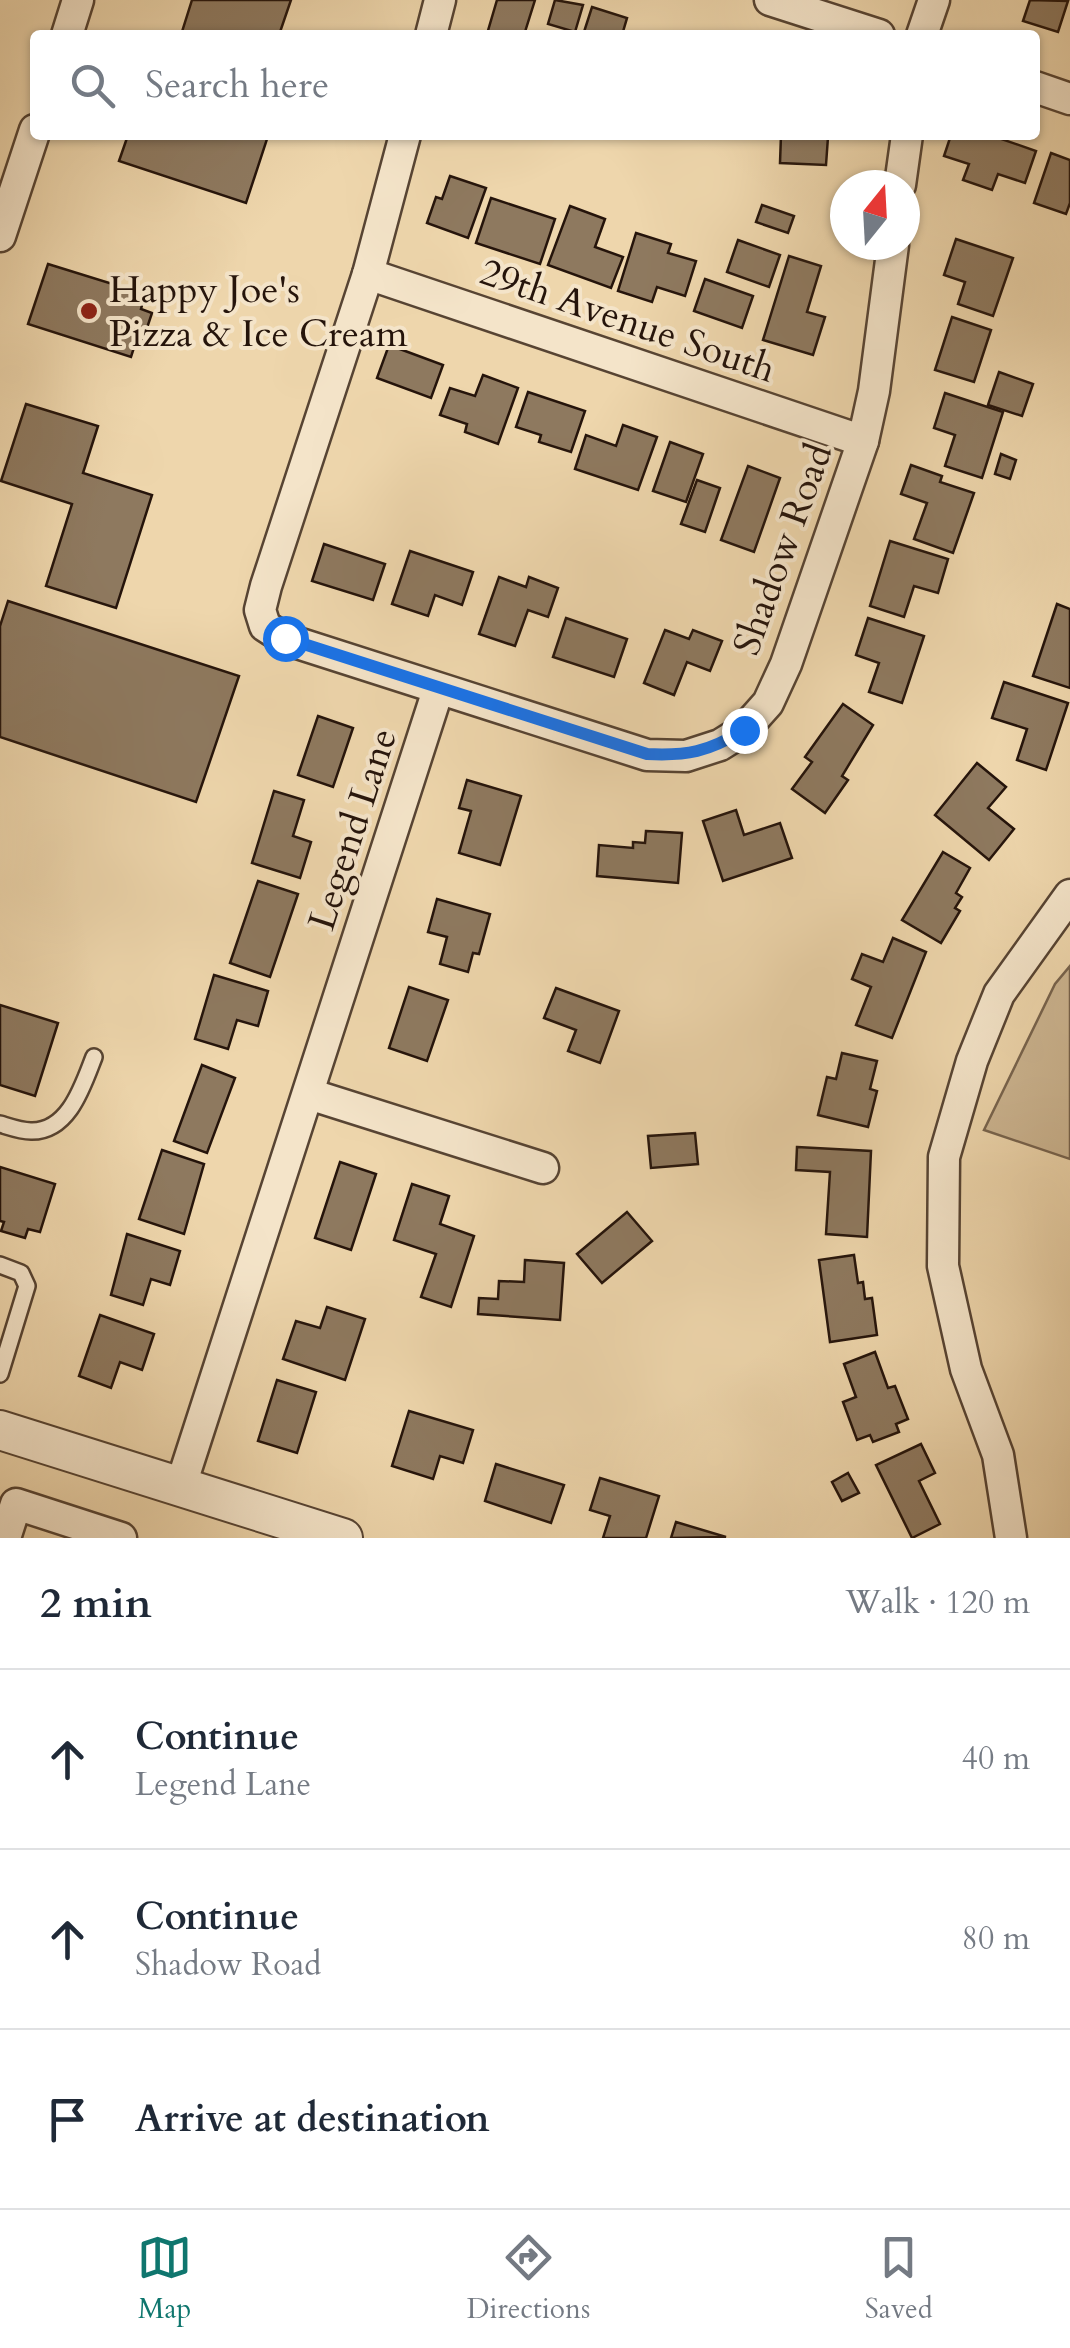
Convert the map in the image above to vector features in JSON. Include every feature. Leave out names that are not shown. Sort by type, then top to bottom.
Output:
[{"type":"street","points":[[68,30],[78,0]]},
{"type":"street","points":[[432,30],[440,0]]},
{"type":"street","points":[[770,0],[863,30]]},
{"type":"street","points":[[924,30],[934,0]]},
{"type":"street","points":[[1040,89],[1070,99]]},
{"type":"street","points":[[0,236],[32,140]]},
{"type":"street","name":"Legend Lane","points":[[180,1485],[438,690],[285,638],[265,626],[260,610],[368,274],[403,140]]},
{"type":"street","points":[[902,170],[906,140]]},
{"type":"street","name":"Shadow Road","points":[[438,690],[647,754],[686,756],[720,745],[744,730],[768,704],[786,664],[863,441],[874,391],[891,260]]},
{"type":"street","name":"29th Avenue South","points":[[368,274],[863,441]]},
{"type":"street","points":[[1010,1538],[998,1454],[966,1370],[943,1266],[944,1156],[972,1061],[999,994],[1070,895]]},
{"type":"street","points":[[309,1094],[543,1168]]},
{"type":"street","points":[[0,1430],[343,1538]]},
{"type":"street","points":[[4,1538],[16,1504],[121,1538]]},
{"type":"lane","points":[[0,1124],[32,1132],[49,1128],[76,1104],[94,1057]]},
{"type":"lane","points":[[0,1265],[21,1274],[27,1286],[5,1340],[0,1374]]},
{"type":"shaded area","points":[[1070,966],[1070,1159],[984,1130],[1055,984]]},
{"type":"building","points":[[192,0],[291,0],[281,30],[183,30]]},
{"type":"building","points":[[497,0],[535,0],[526,30],[488,30]]},
{"type":"building","points":[[555,0],[583,5],[576,30],[548,24]]},
{"type":"building","points":[[1030,0],[1068,1],[1058,32],[1023,21]]},
{"type":"building","points":[[592,7],[627,18],[623,30],[585,30]]},
{"type":"building","points":[[126,140],[267,140],[246,203],[119,161]]},
{"type":"building","points":[[781,140],[828,140],[826,165],[780,163]]},
{"type":"building","points":[[949,140],[1004,140],[1036,151],[1025,183],[998,174],[992,190],[963,180],[969,164],[944,156]]},
{"type":"building","points":[[1051,153],[1070,160],[1070,203],[1066,214],[1034,203]]},
{"type":"building","points":[[450,176],[486,188],[468,238],[427,223],[436,197],[442,199]]},
{"type":"building","points":[[491,198],[555,219],[540,264],[476,243]]},
{"type":"building","points":[[762,205],[794,216],[788,233],[756,222]]},
{"type":"building","points":[[570,206],[605,219],[595,247],[623,257],[611,288],[548,265]]},
{"type":"building","points":[[636,233],[671,244],[668,253],[696,261],[685,296],[657,287],[652,302],[618,291]]},
{"type":"building","points":[[956,239],[1013,258],[993,316],[958,304],[965,282],[944,275]]},
{"type":"building","points":[[738,240],[780,255],[769,287],[727,272]]},
{"type":"building","points":[[789,256],[821,266],[807,312],[825,317],[813,355],[763,340]]},
{"type":"building","name":"Happy Joe's Pizza & Ice Cream","points":[[48,264],[145,294],[141,309],[152,313],[143,340],[137,338],[131,357],[28,324]]},
{"type":"building","points":[[705,279],[753,296],[742,328],[694,311]]},
{"type":"building","points":[[952,317],[991,330],[974,382],[935,370]]},
{"type":"building","points":[[389,345],[443,365],[431,398],[377,378]]},
{"type":"building","points":[[999,372],[1033,384],[1022,416],[988,405]]},
{"type":"building","points":[[483,375],[518,388],[498,444],[465,432],[467,424],[440,415],[450,388],[475,396]]},
{"type":"building","points":[[528,392],[585,411],[571,452],[539,442],[541,435],[516,427]]},
{"type":"building","points":[[945,393],[1003,412],[982,478],[945,466],[955,435],[934,428]]},
{"type":"building","points":[[26,404],[98,426],[83,473],[152,495],[116,608],[46,586],[72,504],[1,481]]},
{"type":"building","points":[[623,425],[657,437],[638,490],[575,469],[586,435],[616,446]]},
{"type":"building","points":[[670,442],[703,454],[686,502],[653,491]]},
{"type":"building","points":[[1001,454],[1016,460],[1010,479],[995,474]]},
{"type":"building","points":[[911,465],[942,476],[940,482],[974,493],[953,553],[914,539],[927,503],[901,494]]},
{"type":"building","points":[[748,466],[780,478],[754,552],[721,540]]},
{"type":"building","points":[[697,480],[720,488],[705,532],[681,524]]},
{"type":"building","points":[[890,541],[948,559],[938,593],[914,586],[904,617],[870,606]]},
{"type":"building","points":[[324,544],[385,564],[373,600],[312,581]]},
{"type":"building","points":[[410,551],[473,572],[462,605],[435,595],[428,616],[392,604]]},
{"type":"building","points":[[499,577],[526,587],[529,577],[558,588],[548,617],[528,610],[515,646],[479,634]]},
{"type":"building","points":[[8,601],[239,676],[196,802],[0,737],[0,626]]},
{"type":"building","points":[[1057,604],[1070,609],[1070,688],[1033,676]]},
{"type":"building","points":[[566,618],[627,639],[614,677],[553,657]]},
{"type":"building","points":[[868,618],[924,636],[902,703],[869,692],[879,663],[856,655]]},
{"type":"building","points":[[665,630],[689,639],[693,630],[722,641],[710,671],[687,662],[674,695],[644,683]]},
{"type":"building","points":[[1004,682],[1068,703],[1046,770],[1017,760],[1027,729],[992,718]]},
{"type":"building","points":[[843,704],[873,725],[842,776],[848,780],[825,813],[792,789],[812,762],[805,757]]},
{"type":"building","points":[[318,716],[353,728],[333,787],[298,775]]},
{"type":"building","points":[[977,763],[1006,787],[988,808],[1014,829],[989,860],[935,815]]},
{"type":"building","points":[[467,780],[521,796],[500,865],[459,853],[471,811],[459,808]]},
{"type":"building","points":[[274,791],[304,800],[293,836],[311,842],[300,878],[252,863]]},
{"type":"building","points":[[736,810],[744,835],[780,823],[792,858],[723,881],[703,821]]},
{"type":"building","points":[[646,831],[682,833],[678,883],[597,876],[599,845],[633,848],[633,842],[645,843]]},
{"type":"building","points":[[943,852],[970,868],[956,893],[962,897],[955,908],[960,911],[941,943],[902,920]]},
{"type":"building","points":[[258,881],[298,894],[270,977],[230,963]]},
{"type":"building","points":[[437,899],[490,914],[479,954],[473,953],[468,972],[440,964],[447,937],[428,932]]},
{"type":"building","points":[[893,938],[926,952],[892,1038],[856,1025],[871,987],[852,979],[862,954],[883,962]]},
{"type":"building","points":[[214,975],[268,991],[258,1026],[237,1020],[228,1049],[195,1039]]},
{"type":"building","points":[[409,987],[448,1000],[427,1061],[389,1048]]},
{"type":"building","points":[[556,988],[619,1011],[600,1063],[568,1051],[576,1030],[544,1018]]},
{"type":"building","points":[[0,1005],[58,1023],[35,1096],[0,1085]]},
{"type":"building","points":[[842,1053],[877,1061],[870,1089],[877,1091],[868,1127],[818,1115],[827,1077],[836,1079]]},
{"type":"building","points":[[202,1065],[235,1078],[207,1153],[174,1141]]},
{"type":"building","points":[[695,1133],[698,1164],[651,1168],[648,1136]]},
{"type":"building","points":[[797,1147],[871,1151],[867,1237],[826,1234],[830,1172],[796,1170]]},
{"type":"building","points":[[162,1150],[204,1164],[184,1234],[139,1219]]},
{"type":"building","points":[[340,1162],[376,1174],[351,1250],[315,1238]]},
{"type":"building","points":[[0,1167],[55,1184],[40,1232],[28,1229],[25,1238],[1,1231],[4,1222],[0,1221]]},
{"type":"building","points":[[412,1184],[449,1196],[440,1224],[474,1236],[451,1307],[421,1297],[436,1254],[394,1240]]},
{"type":"building","points":[[627,1212],[652,1241],[602,1283],[577,1254]]},
{"type":"building","points":[[127,1234],[180,1251],[170,1285],[151,1279],[143,1305],[111,1295]]},
{"type":"building","points":[[854,1255],[858,1283],[863,1282],[865,1299],[872,1298],[877,1335],[830,1342],[819,1260]]},
{"type":"building","points":[[525,1260],[564,1263],[560,1320],[478,1314],[479,1298],[498,1299],[499,1281],[524,1282]]},
{"type":"building","points":[[327,1307],[365,1319],[345,1380],[283,1359],[296,1321],[320,1328]]},
{"type":"building","points":[[100,1315],[154,1334],[142,1370],[120,1362],[111,1388],[79,1376]]},
{"type":"building","points":[[875,1352],[888,1388],[895,1386],[908,1419],[896,1424],[899,1432],[873,1442],[870,1435],[857,1440],[843,1402],[856,1397],[844,1364]]},
{"type":"building","points":[[277,1380],[316,1392],[297,1453],[258,1441]]},
{"type":"building","points":[[409,1411],[473,1430],[463,1463],[440,1456],[433,1479],[392,1466]]},
{"type":"building","points":[[921,1444],[935,1473],[919,1481],[940,1524],[912,1538],[876,1465]]},
{"type":"building","points":[[496,1464],[564,1485],[551,1523],[485,1501]]},
{"type":"building","points":[[848,1473],[859,1493],[842,1501],[832,1482]]},
{"type":"building","points":[[600,1478],[659,1496],[646,1538],[603,1538],[610,1516],[590,1510]]},
{"type":"building","points":[[676,1522],[726,1537],[671,1538]]},
{"type":"place","name":"Happy Joe's Pizza & Ice Cream","points":[[89,311]]},
{"type":"route","points":[[285,638],[647,754],[686,756],[720,745],[744,730]]}]
